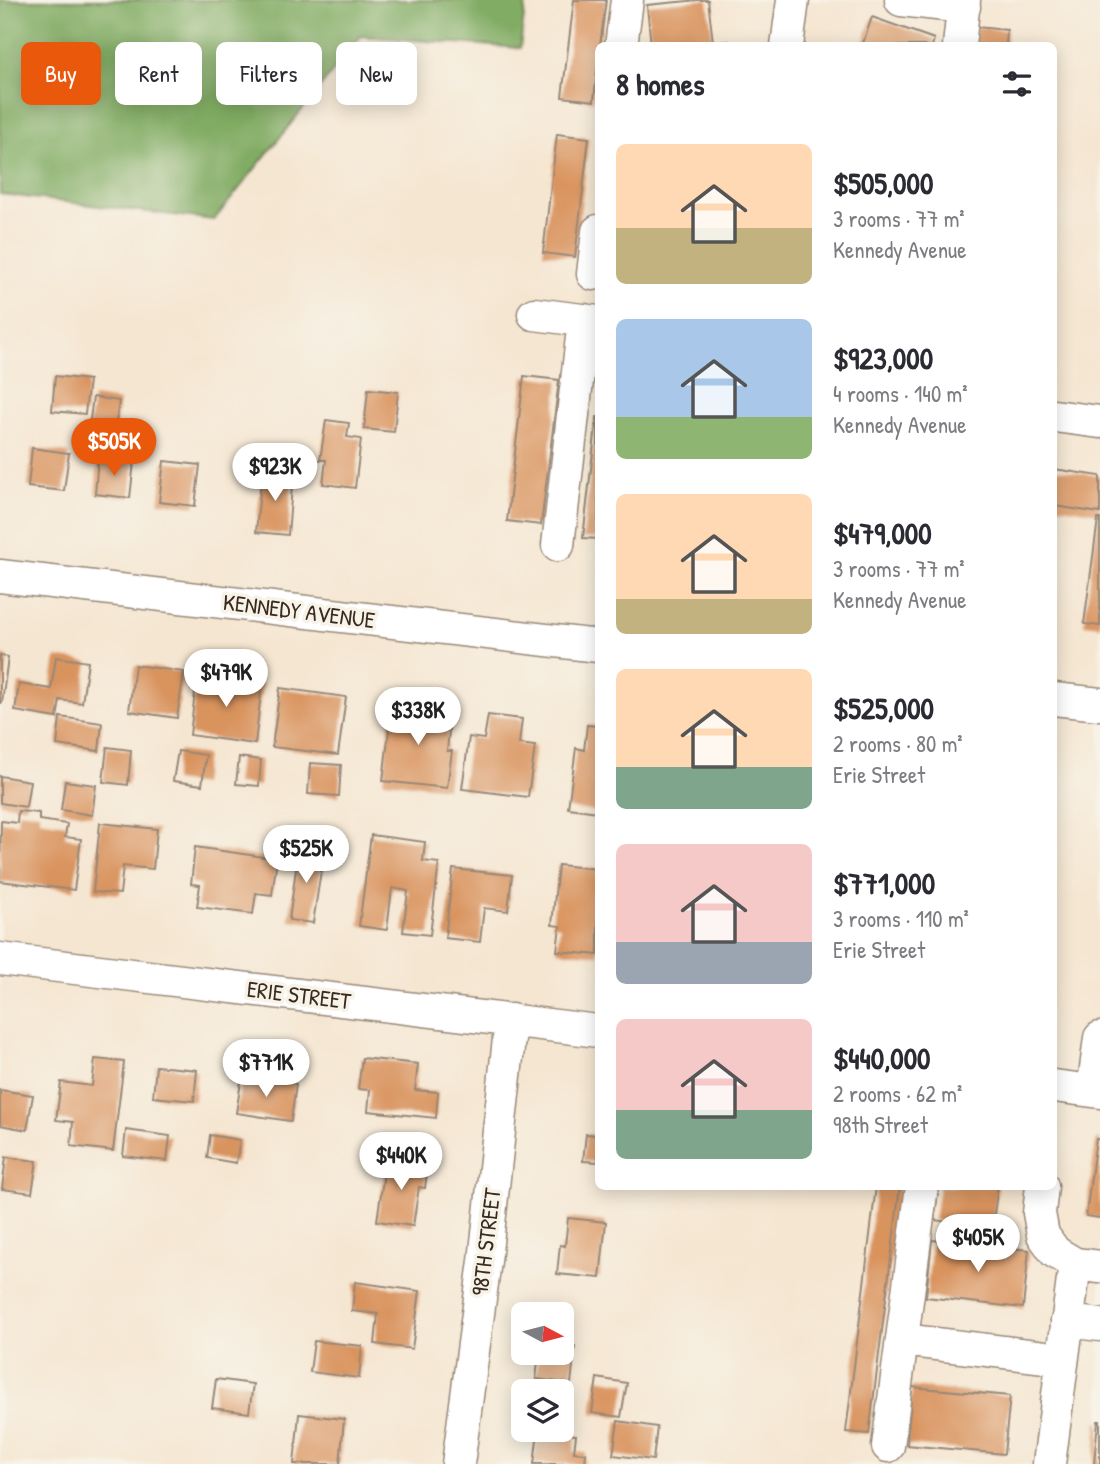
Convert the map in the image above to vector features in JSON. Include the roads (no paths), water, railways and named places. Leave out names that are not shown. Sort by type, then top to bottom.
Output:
[{"type":"street","points":[[621,42],[626,0]]},
{"type":"street","points":[[788,42],[793,0]]},
{"type":"street","points":[[901,0],[964,4],[959,42]]},
{"type":"street","points":[[593,274],[595,257]]},
{"type":"street","points":[[534,314],[591,321],[558,545]]},
{"type":"street","points":[[1057,416],[1100,422]]},
{"type":"street","name":"KENNEDY AVENUE","points":[[0,576],[595,646]]},
{"type":"street","points":[[1057,699],[1100,704]]},
{"type":"street","name":"ERIE STREET","points":[[0,958],[595,1031]]},
{"type":"street","name":"98TH STREET","points":[[458,1464],[485,1261],[511,1020]]},
{"type":"street","points":[[1057,1086],[1097,1091],[1100,1038]]},
{"type":"street","points":[[888,1446],[921,1190]]},
{"type":"street","points":[[1042,1190],[1039,1213],[1043,1234],[1055,1252],[1087,1266],[1067,1321],[1049,1464]]},
{"type":"street","points":[[1067,1321],[1100,1325]]},
{"type":"street","points":[[902,1340],[1062,1359]]}]
